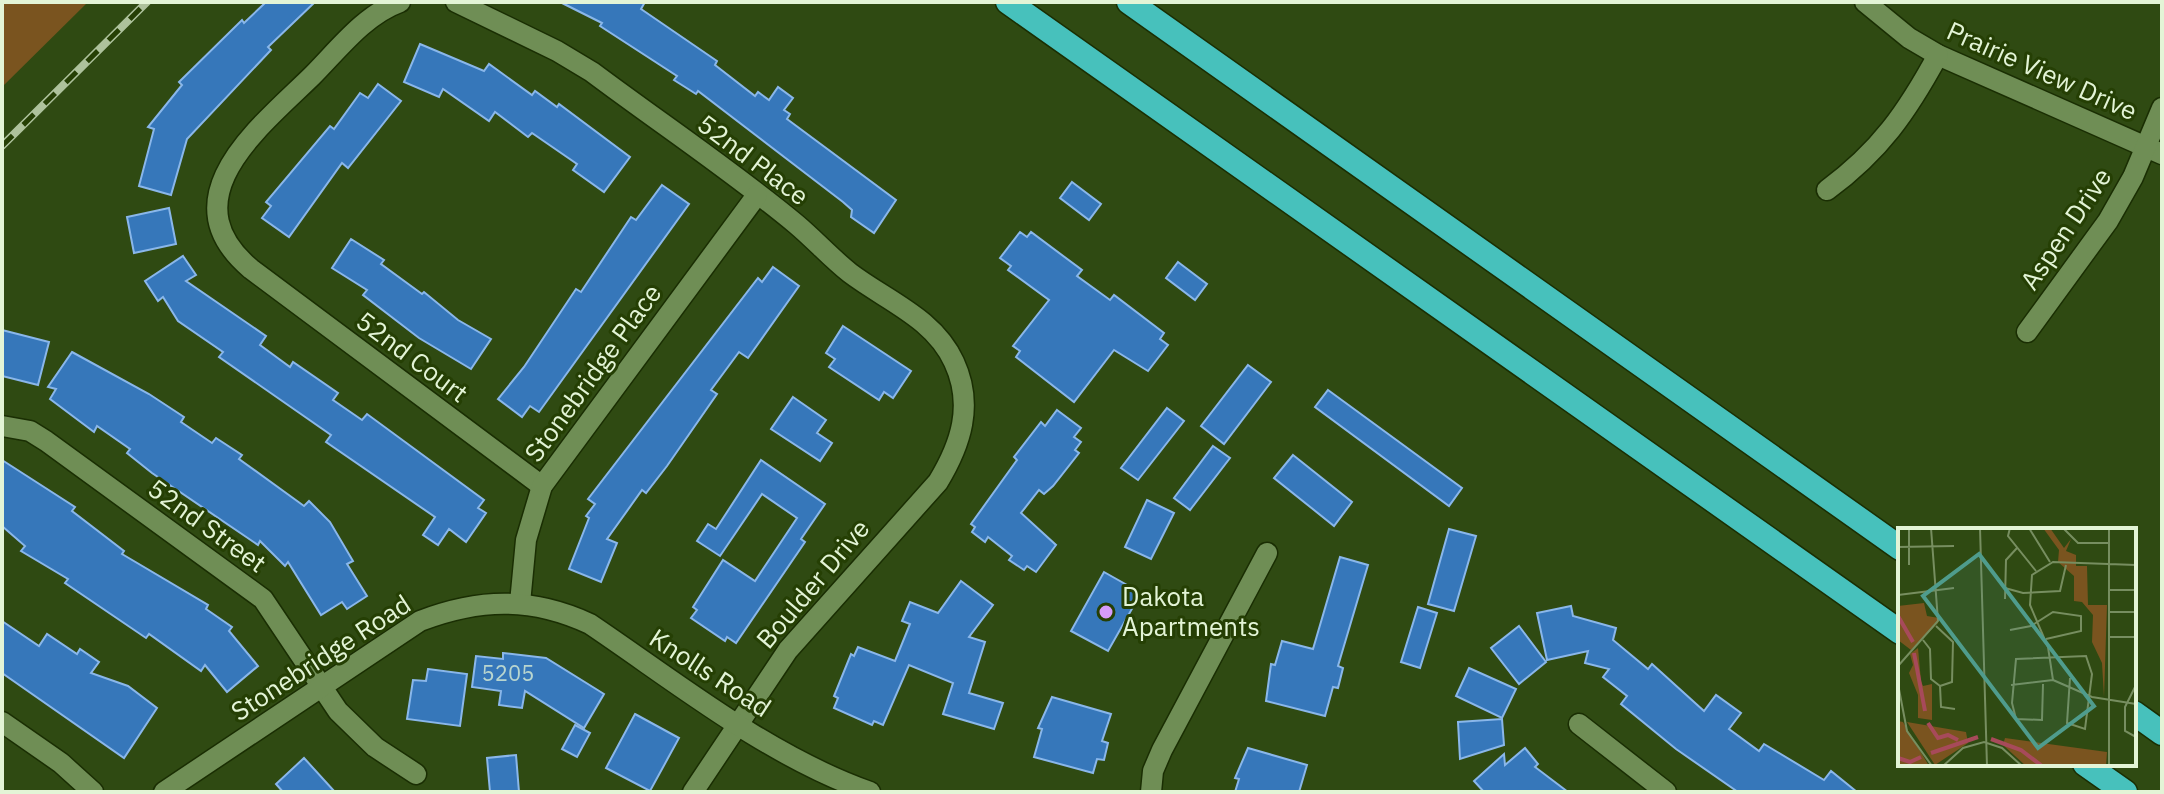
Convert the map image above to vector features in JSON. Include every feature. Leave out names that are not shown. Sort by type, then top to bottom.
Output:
[{"type":"highway","points":[[1008,2],[1898,631]]},
{"type":"highway","points":[[1129,2],[1898,547]]},
{"type":"highway","points":[[2136,714],[2162,733]]},
{"type":"highway","points":[[2088,766],[2125,792]]},
{"type":"street","name":"52nd Court","points":[[400,2],[367,22],[243,145],[223,175],[219,213],[223,232],[232,249],[251,269],[542,486]]},
{"type":"street","name":"52nd Place","points":[[456,2],[557,51],[592,72],[796,224],[850,273],[934,331],[954,362],[965,409]]},
{"type":"street","name":"Prairie View Drive","points":[[1865,2],[1909,38],[1938,55],[2154,150]]},
{"type":"street","points":[[1827,190],[1852,172],[1895,128],[1938,55]]},
{"type":"street","name":"Aspen Drive","points":[[2027,332],[2108,221],[2154,150],[2162,108]]},
{"type":"street","name":"Stonebridge Place","points":[[520,603],[526,540],[542,486],[757,195]]},
{"type":"street","name":"Boulder Drive","points":[[693,792],[788,650],[938,482],[956,453],[965,409]]},
{"type":"street","name":"52nd Street","points":[[2,426],[30,431],[46,441],[263,599],[338,711],[375,747],[416,774]]},
{"type":"street","points":[[1151,792],[1153,771],[1162,750],[1267,553]]},
{"type":"street","name":"Knolls Road","points":[[520,603],[566,613],[590,624],[738,724],[809,766],[870,792]]},
{"type":"street","name":"Stonebridge Road","points":[[164,792],[420,621],[475,604],[520,603]]},
{"type":"street","points":[[2,722],[61,763],[93,792]]},
{"type":"street","points":[[1579,724],[1666,792]]},
{"type":"shaded area","points":[[2,2],[88,2],[2,87]]},
{"type":"building","points":[[266,2],[315,2],[268,47],[271,50],[187,139],[171,195],[139,186],[154,129],[148,127],[182,85],[179,82],[242,20],[244,23]]},
{"type":"building","points":[[560,2],[645,2],[641,9],[717,61],[715,65],[755,96],[758,92],[769,100],[778,87],[793,98],[784,110],[790,114],[787,119],[896,200],[874,233],[851,217],[852,210],[843,202],[698,91],[696,94],[674,80],[677,76],[600,26],[602,23]]},
{"type":"building","points":[[420,44],[484,71],[489,64],[532,95],[535,91],[557,107],[559,104],[630,157],[604,192],[573,170],[577,164],[532,133],[528,137],[495,112],[489,121],[443,89],[439,97],[404,82]]},
{"type":"building","points":[[378,84],[401,101],[348,168],[342,163],[289,237],[262,218],[271,206],[266,202],[330,126],[334,129],[360,93],[368,98]]},
{"type":"building","points":[[1072,182],[1101,204],[1089,220],[1060,198]]},
{"type":"building","points":[[662,185],[689,204],[539,412],[530,406],[522,417],[498,399],[524,367],[576,289],[581,292],[631,217],[636,220]]},
{"type":"building","points":[[169,208],[176,244],[134,253],[127,217]]},
{"type":"building","points":[[1020,232],[1027,237],[1031,232],[1082,270],[1077,276],[1110,300],[1114,295],[1164,333],[1160,339],[1168,345],[1148,371],[1114,350],[1074,402],[1016,357],[1020,351],[1013,346],[1049,300],[1008,270],[1011,266],[1000,258]]},
{"type":"building","points":[[351,239],[384,260],[381,264],[422,294],[424,292],[458,320],[491,339],[471,369],[419,338],[363,295],[367,290],[332,268]]},
{"type":"building","points":[[183,256],[196,275],[186,281],[266,336],[260,345],[290,367],[293,362],[338,393],[333,400],[362,420],[367,414],[484,500],[478,508],[486,513],[466,542],[449,529],[438,545],[423,535],[435,517],[326,442],[331,435],[219,357],[223,352],[178,321],[163,297],[158,301],[145,281]]},
{"type":"building","points":[[1178,262],[1207,284],[1195,300],[1166,278]]},
{"type":"building","points":[[773,267],[799,286],[748,358],[739,352],[711,390],[717,394],[667,466],[646,493],[642,490],[607,539],[617,543],[601,582],[569,569],[589,518],[586,516],[595,504],[588,499],[758,278],[762,282]]},
{"type":"building","points":[[843,326],[911,371],[893,398],[884,392],[879,400],[829,367],[835,359],[826,353]]},
{"type":"building","points":[[2,330],[49,342],[38,385],[2,376]]},
{"type":"building","points":[[72,352],[149,394],[184,417],[181,422],[212,443],[216,438],[242,455],[239,459],[304,506],[309,501],[330,522],[353,561],[347,564],[367,596],[347,609],[342,602],[321,615],[288,562],[285,566],[260,541],[258,545],[152,473],[127,453],[130,449],[97,426],[94,432],[50,399],[56,389],[48,387]]},
{"type":"building","points":[[1248,365],[1271,382],[1224,444],[1201,426]]},
{"type":"building","points":[[1328,390],[1462,488],[1449,506],[1315,407]]},
{"type":"building","points":[[793,397],[826,420],[817,433],[832,443],[820,461],[771,429]]},
{"type":"building","points":[[1167,408],[1184,421],[1138,480],[1121,468]]},
{"type":"building","points":[[1057,410],[1081,428],[1074,437],[1081,442],[1075,450],[1079,453],[1053,486],[1044,494],[1039,490],[1021,513],[1056,545],[1036,572],[1027,566],[1024,570],[1009,560],[1012,556],[988,537],[985,542],[972,532],[975,527],[971,524],[1017,460],[1014,457],[1041,422],[1045,426]]},
{"type":"building","points":[[1213,446],[1230,458],[1190,510],[1174,498]]},
{"type":"building","points":[[1293,455],[1352,502],[1334,526],[1274,478]]},
{"type":"building","points":[[2,460],[75,507],[72,511],[124,551],[122,554],[208,605],[206,609],[232,627],[229,631],[258,666],[227,692],[205,665],[201,671],[149,634],[146,638],[65,583],[68,579],[21,551],[25,546],[2,526]]},
{"type":"building","points":[[761,460],[825,504],[801,539],[805,542],[736,643],[727,637],[725,641],[691,618],[697,610],[693,607],[723,560],[755,581],[797,518],[762,494],[720,556],[697,541],[708,524],[716,529]]},
{"type":"building","points":[[1147,500],[1174,513],[1151,559],[1125,547]]},
{"type":"building","points":[[1449,529],[1476,536],[1454,611],[1428,604]]},
{"type":"building","points":[[1340,557],[1368,565],[1338,666],[1343,668],[1338,688],[1333,687],[1325,716],[1266,701],[1271,664],[1275,665],[1282,641],[1313,649]]},
{"type":"building","name":"Dakota Apartments","points":[[1104,572],[1141,593],[1108,651],[1071,631]]},
{"type":"building","points":[[961,581],[993,605],[969,637],[985,642],[969,693],[1003,703],[994,729],[943,714],[953,683],[909,665],[883,725],[874,721],[872,725],[834,708],[838,698],[834,696],[851,654],[854,656],[858,647],[895,661],[910,624],[902,621],[910,602],[938,613]]},
{"type":"building","points":[[1571,606],[1573,616],[1616,628],[1613,640],[1648,669],[1652,664],[1704,711],[1716,695],[1741,713],[1729,729],[1759,751],[1764,744],[1824,780],[1831,771],[1857,792],[1738,792],[1676,749],[1621,704],[1627,696],[1603,677],[1609,669],[1585,663],[1588,651],[1547,660],[1537,613]]},
{"type":"building","points":[[1418,607],[1437,613],[1420,668],[1401,662]]},
{"type":"building","points":[[2,621],[39,646],[47,634],[77,654],[80,649],[99,662],[91,673],[128,686],[157,708],[124,758],[2,673]]},
{"type":"building","points":[[1519,626],[1546,662],[1519,684],[1491,648]]},
{"type":"building","points":[[503,653],[546,658],[604,694],[584,728],[525,691],[522,708],[499,705],[501,691],[472,687],[476,656],[503,659]]},
{"type":"building","points":[[1469,668],[1516,689],[1502,718],[1456,696]]},
{"type":"building","points":[[428,669],[467,674],[460,726],[407,719],[413,680],[426,681]]},
{"type":"building","points":[[1052,697],[1111,714],[1102,741],[1108,743],[1104,760],[1097,759],[1093,773],[1034,757],[1042,729],[1038,728]]},
{"type":"building","points":[[635,714],[679,738],[650,791],[606,768]]},
{"type":"building","points":[[1502,719],[1504,745],[1460,759],[1458,722]]},
{"type":"building","points":[[575,725],[590,733],[577,757],[562,749]]},
{"type":"building","points":[[1248,748],[1307,765],[1299,792],[1235,792],[1239,779],[1235,778]]},
{"type":"building","points":[[1525,748],[1538,764],[1535,767],[1568,792],[1484,792],[1474,781],[1504,754],[1505,765]]},
{"type":"building","points":[[516,755],[519,792],[490,792],[487,758]]},
{"type":"building","points":[[304,758],[335,792],[283,792],[276,784]]},
{"type":"railway","points":[[2,146],[147,2]]},
{"type":"place","name":"Dakota Apartments","points":[[1106,612]]}]
